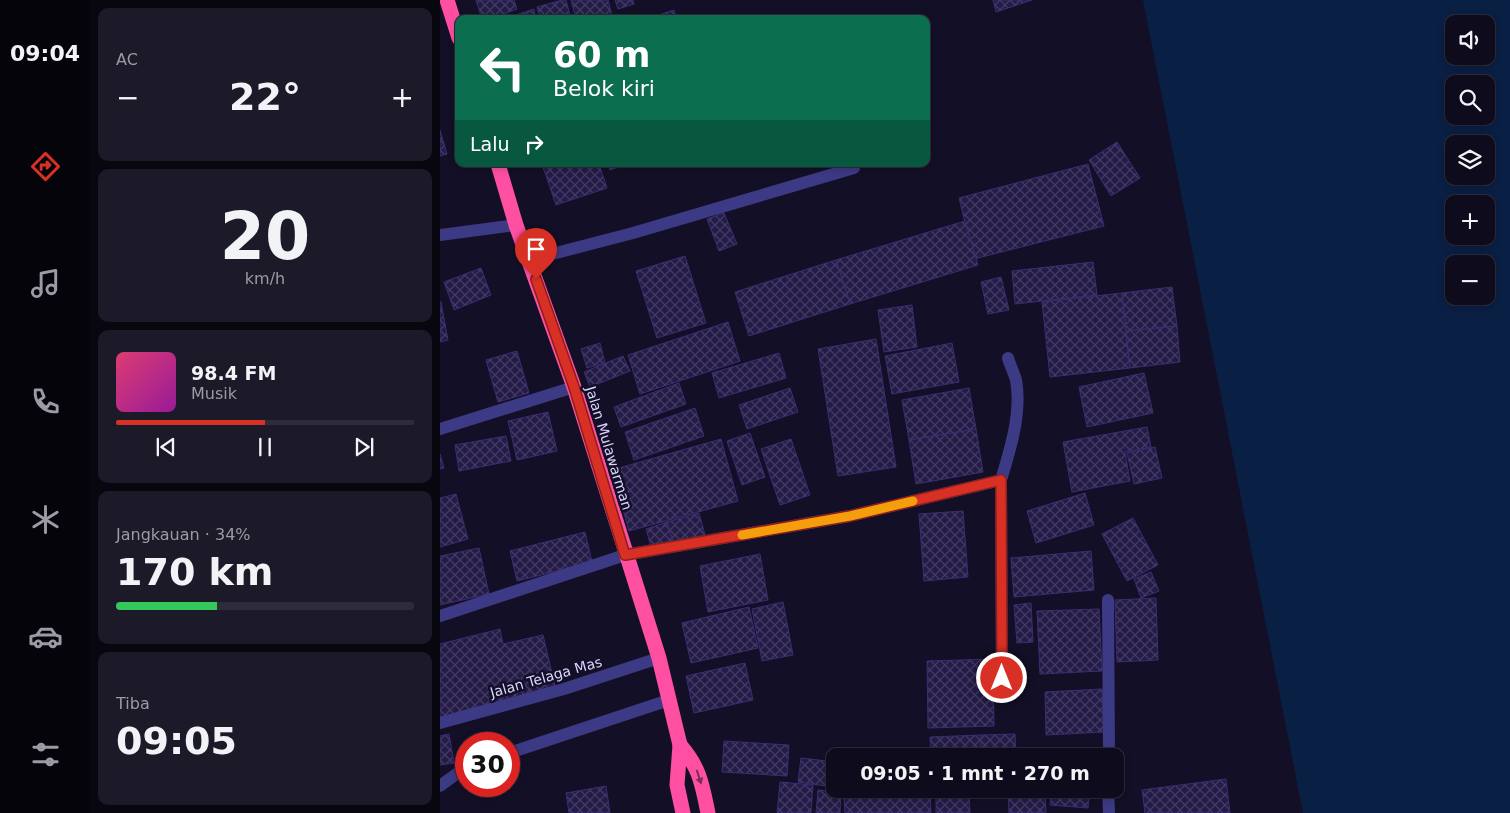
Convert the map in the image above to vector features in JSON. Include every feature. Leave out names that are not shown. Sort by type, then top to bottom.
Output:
[{"type":"highway","points":[[447,0],[455,25]]},
{"type":"highway","name":"Jalan Mulawarman","points":[[499,167],[516,225],[574,387],[625,555],[659,658],[680,745],[677,785],[683,813]]},
{"type":"highway","name":"Jalan Mulawarman","points":[[680,745],[692,759],[700,775],[708,813]]},
{"type":"street","points":[[529,260],[633,234],[854,168]]},
{"type":"street","points":[[440,235],[516,225]]},
{"type":"street","points":[[1002,697],[1001,480],[1009,453],[1017,409],[1016,381],[1008,358]]},
{"type":"street","points":[[440,429],[574,387]]},
{"type":"street","points":[[440,616],[625,555],[850,516],[1001,480]]},
{"type":"street","points":[[1108,600],[1109,748]]},
{"type":"street","name":"Jalan Telaga Mas","points":[[440,723],[564,689],[659,658]]},
{"type":"street","points":[[520,749],[669,700]]},
{"type":"street","points":[[440,786],[455,775]]},
{"type":"street","points":[[1108,798],[1109,813]]},
{"type":"water","points":[[1143,0],[1510,0],[1510,813],[1303,813]]},
{"type":"building","points":[[476,0],[514,0],[517,9],[501,15],[481,15]]},
{"type":"building","points":[[566,0],[570,15],[539,15],[537,7]]},
{"type":"building","points":[[571,0],[608,0],[612,15],[575,15]]},
{"type":"building","points":[[615,0],[633,0],[634,4],[618,9]]},
{"type":"building","points":[[993,0],[1032,0],[996,12]]},
{"type":"building","points":[[534,9],[535,15],[515,15]]},
{"type":"building","points":[[674,10],[676,15],[658,15]]},
{"type":"building","points":[[440,130],[447,154],[440,156]]},
{"type":"building","points":[[1117,142],[1140,178],[1111,196],[1089,160]]},
{"type":"building","points":[[1088,164],[1104,226],[974,259],[959,198]]},
{"type":"building","points":[[543,167],[600,167],[607,188],[556,205]]},
{"type":"building","points":[[724,213],[737,244],[719,251],[707,219]]},
{"type":"building","points":[[965,221],[978,265],[850,304],[836,260]]},
{"type":"building","points":[[685,256],[706,323],[657,338],[636,271]]},
{"type":"building","points":[[836,260],[850,304],[749,336],[735,292]]},
{"type":"building","points":[[1093,262],[1097,295],[1015,304],[1012,271]]},
{"type":"building","points":[[481,268],[491,295],[454,310],[444,282]]},
{"type":"building","points":[[1001,277],[1009,310],[988,314],[981,282]]},
{"type":"building","points":[[1172,287],[1177,326],[1126,331],[1122,293]]},
{"type":"building","points":[[1122,293],[1130,368],[1050,377],[1042,302]]},
{"type":"building","points":[[440,302],[448,340],[440,342]]},
{"type":"building","points":[[912,305],[917,347],[884,352],[878,310]]},
{"type":"building","points":[[728,322],[740,361],[640,394],[628,355]]},
{"type":"building","points":[[1177,326],[1180,362],[1130,368],[1126,331]]},
{"type":"building","points":[[876,339],[896,467],[838,476],[818,349]]},
{"type":"building","points":[[600,343],[605,363],[587,368],[581,349]]},
{"type":"building","points":[[952,343],[959,382],[892,394],[885,356]]},
{"type":"building","points":[[517,351],[529,393],[498,402],[486,360]]},
{"type":"building","points":[[779,353],[786,378],[719,398],[712,373]]},
{"type":"building","points":[[623,356],[630,371],[590,387],[584,372]]},
{"type":"building","points":[[1144,373],[1153,413],[1087,427],[1079,387]]},
{"type":"building","points":[[679,383],[686,404],[621,427],[614,407]]},
{"type":"building","points":[[790,388],[798,412],[747,429],[739,405]]},
{"type":"building","points":[[969,388],[976,429],[909,440],[902,400]]},
{"type":"building","points":[[695,408],[704,436],[634,460],[625,432]]},
{"type":"building","points":[[548,412],[557,451],[517,460],[508,421]]},
{"type":"building","points":[[1147,427],[1151,447],[1125,452],[1130,481],[1072,492],[1063,442]]},
{"type":"building","points":[[976,429],[983,472],[916,484],[909,440]]},
{"type":"building","points":[[750,433],[765,477],[742,485],[727,441]]},
{"type":"building","points":[[506,436],[511,461],[459,471],[455,445]]},
{"type":"building","points":[[721,439],[738,501],[629,531],[612,470]]},
{"type":"building","points":[[791,439],[810,495],[780,505],[761,449]]},
{"type":"building","points":[[1155,447],[1162,478],[1134,484],[1127,453]]},
{"type":"building","points":[[440,454],[444,468],[440,469]]},
{"type":"building","points":[[1085,493],[1094,525],[1036,543],[1027,511]]},
{"type":"building","points":[[456,494],[468,539],[440,547],[440,498]]},
{"type":"building","points":[[963,511],[968,577],[924,581],[919,514]]},
{"type":"building","points":[[699,513],[705,535],[673,543],[667,522]]},
{"type":"building","points":[[1133,518],[1158,565],[1127,581],[1102,534]]},
{"type":"building","points":[[667,522],[673,543],[652,550],[646,529]]},
{"type":"building","points":[[585,532],[592,562],[517,581],[510,551]]},
{"type":"building","points":[[479,548],[489,594],[440,605],[440,556]]},
{"type":"building","points":[[1091,551],[1094,590],[1014,597],[1011,558]]},
{"type":"building","points":[[760,554],[768,600],[708,612],[700,566]]},
{"type":"building","points":[[1151,572],[1159,591],[1141,598],[1134,579]]},
{"type":"building","points":[[1156,598],[1158,660],[1117,662],[1115,600]]},
{"type":"building","points":[[783,602],[793,655],[762,661],[752,609]]},
{"type":"building","points":[[1031,603],[1033,642],[1017,643],[1014,605]]},
{"type":"building","points":[[749,607],[758,648],[691,663],[682,623]]},
{"type":"building","points":[[1099,609],[1102,671],[1040,674],[1037,611]]},
{"type":"building","points":[[500,629],[503,644],[543,635],[556,690],[440,719],[440,644]]},
{"type":"building","points":[[993,659],[994,726],[928,728],[927,661]]},
{"type":"building","points":[[745,663],[753,700],[694,713],[686,676]]},
{"type":"building","points":[[1102,689],[1104,732],[1046,735],[1045,692]]},
{"type":"building","points":[[449,734],[454,763],[440,765],[440,736]]},
{"type":"building","points":[[1015,734],[1016,748],[981,748],[981,735]]},
{"type":"building","points":[[981,735],[981,748],[931,748],[930,737]]},
{"type":"building","points":[[724,741],[789,745],[787,776],[722,772]]},
{"type":"building","points":[[801,758],[826,761],[826,786],[798,782]]},
{"type":"building","points":[[1226,779],[1230,813],[1145,813],[1142,790]]},
{"type":"building","points":[[780,782],[813,785],[811,813],[777,813]]},
{"type":"building","points":[[606,786],[610,813],[569,813],[566,793]]},
{"type":"building","points":[[818,790],[826,791],[826,798],[841,798],[840,813],[816,813]]},
{"type":"building","points":[[844,798],[930,798],[931,813],[845,813]]},
{"type":"building","points":[[936,798],[969,798],[970,813],[936,813]]},
{"type":"building","points":[[1008,798],[1045,798],[1046,813],[1009,813]]},
{"type":"building","points":[[1051,798],[1089,798],[1088,808],[1050,805]]},
{"type":"slow traffic","points":[[742,535],[850,516],[913,501]]},
{"type":"route","points":[[536,279],[574,387],[625,555],[850,516],[1001,480],[1002,678]]}]
